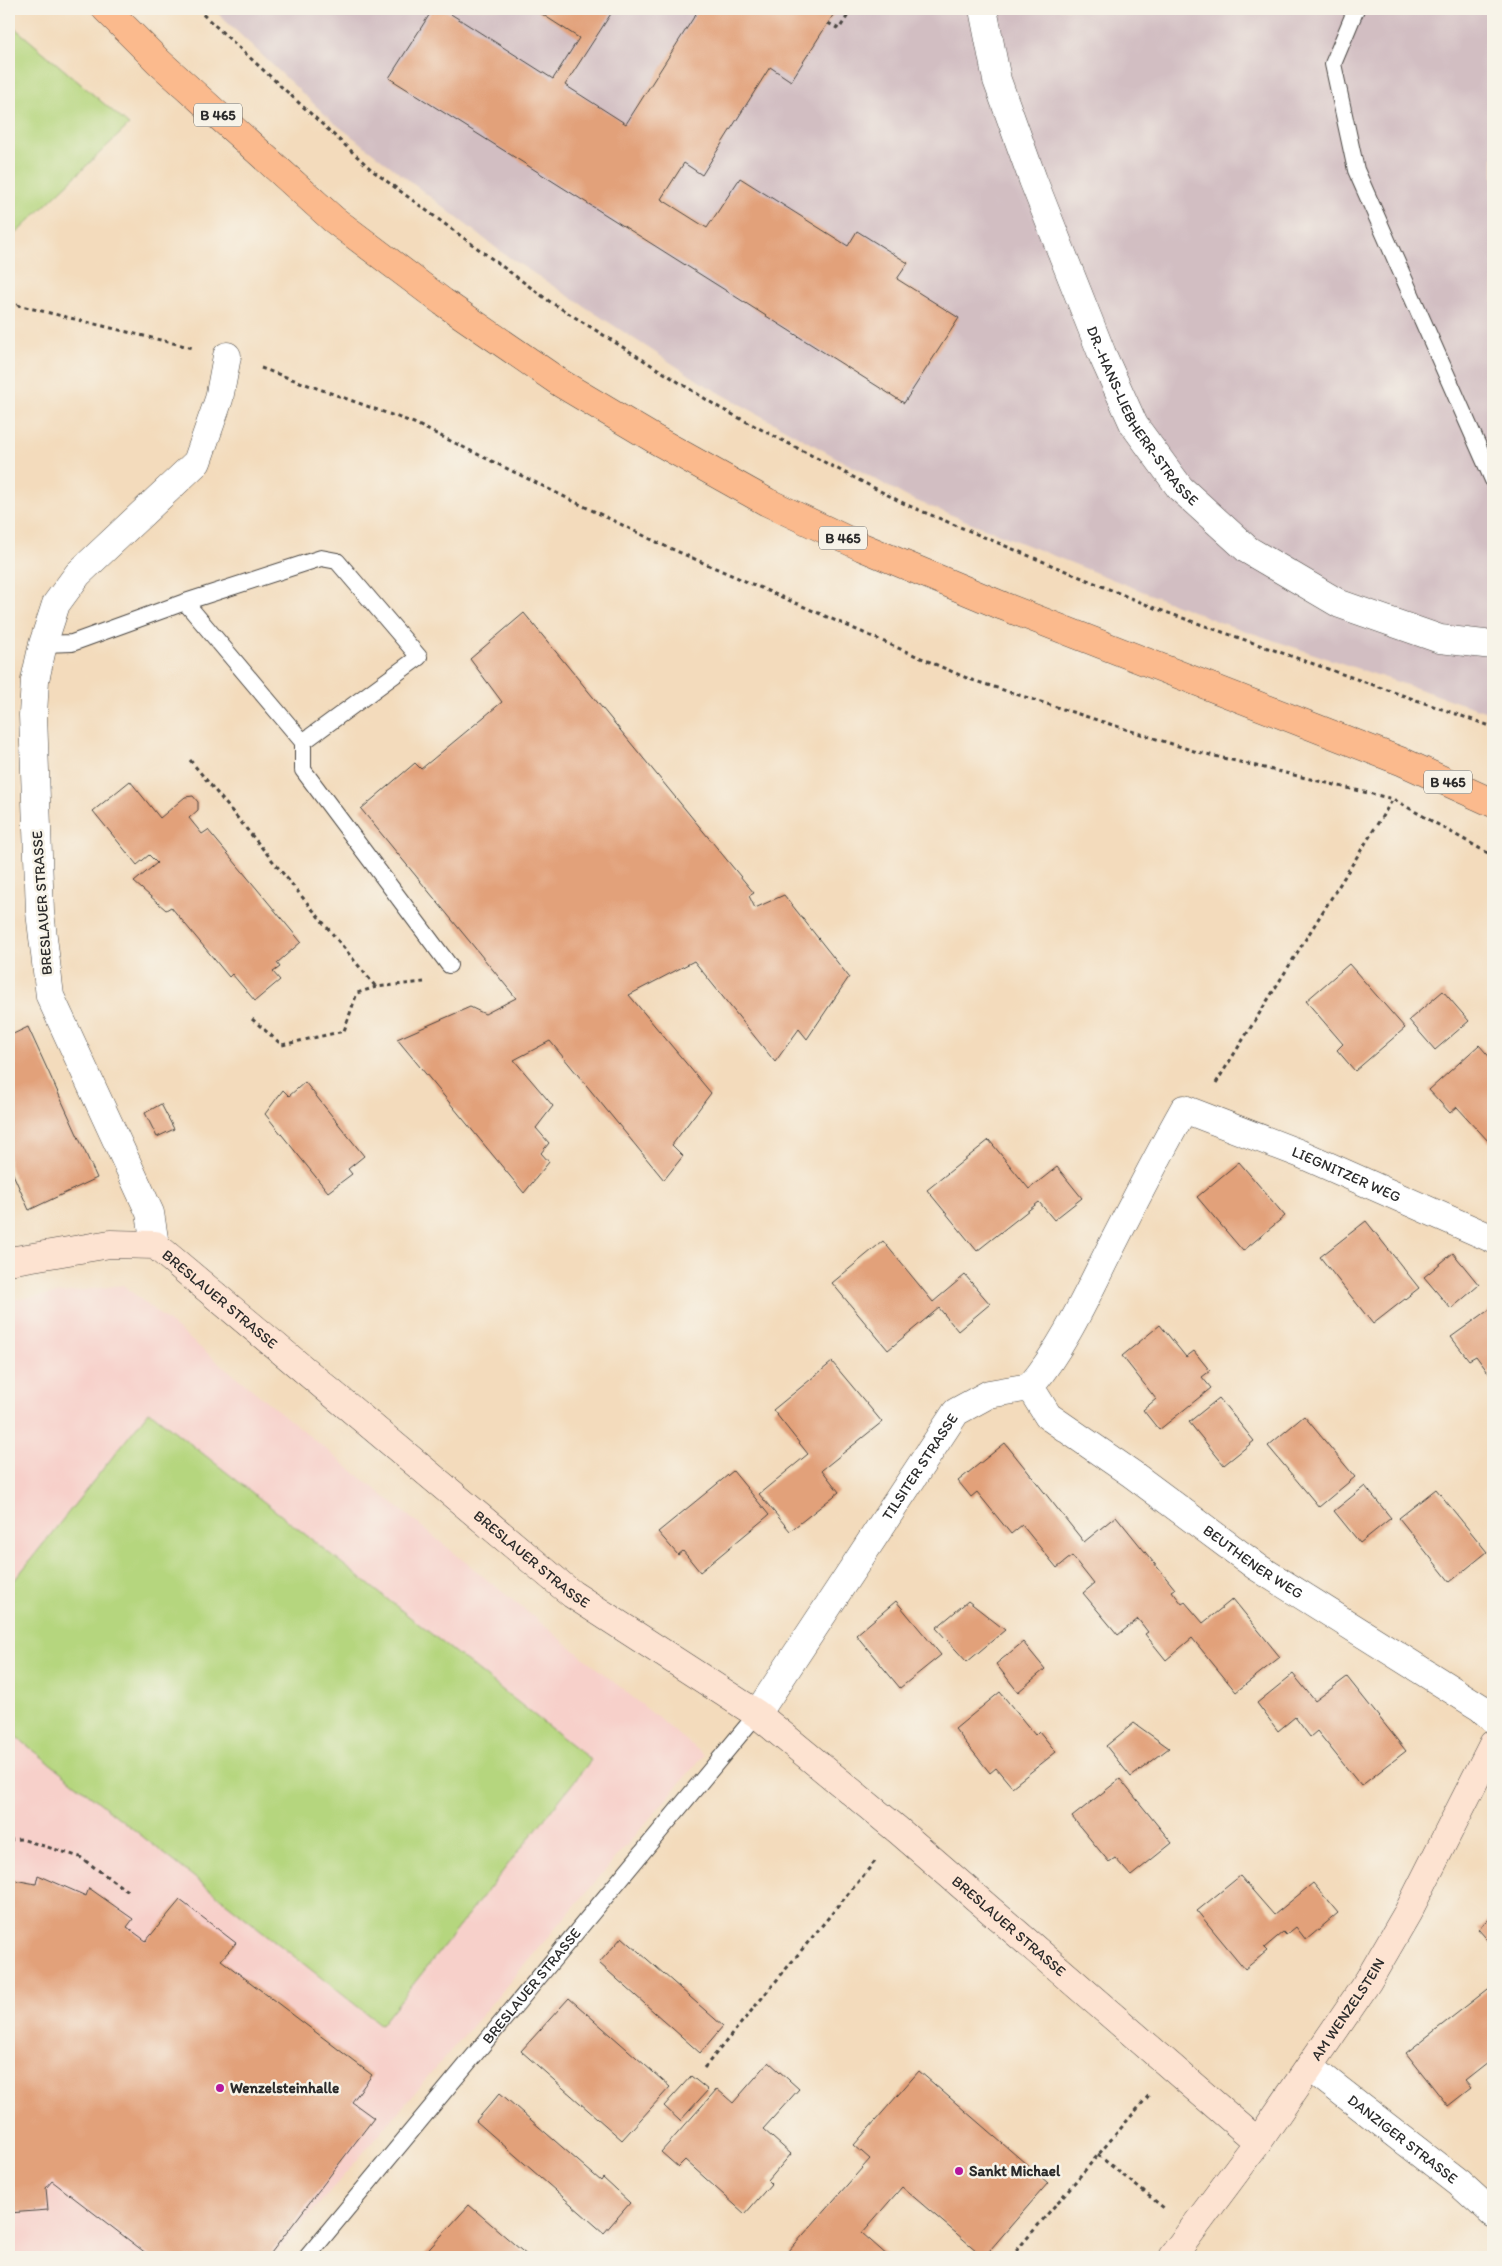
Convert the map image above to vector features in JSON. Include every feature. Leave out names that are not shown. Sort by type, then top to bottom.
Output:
[{"type":"main road","name":"B 465","points":[[106,9],[159,62],[333,219],[450,308],[562,384],[656,440],[767,502],[862,547],[1003,606],[1403,762],[1493,803]]},
{"type":"street","name":"DR.-HANS-LIEBHERR-STRASSE","points":[[982,9],[997,80],[1033,180],[1102,354],[1134,425],[1180,488],[1248,550],[1340,604],[1440,638],[1493,645]]},
{"type":"street","name":"BRESLAUER STRASSE","points":[[227,356],[219,399],[197,462],[78,574],[56,604],[43,644],[35,680],[33,715],[40,912],[50,996],[150,1213],[155,1245],[572,1594],[757,1714],[899,1832],[1258,2142]]},
{"type":"street","points":[[1030,1387],[1047,1367],[1071,1328],[1150,1170],[1184,1109],[1197,1113]]},
{"type":"street","name":"LIEGNITZER WEG","points":[[1197,1113],[1301,1154],[1493,1240]]},
{"type":"street","points":[[9,1261],[110,1244],[155,1245]]},
{"type":"street","name":"TILSITER STRASSE","points":[[757,1714],[956,1412],[990,1394],[1030,1387]]},
{"type":"street","name":"BEUTHENER WEG","points":[[1030,1387],[1048,1416],[1132,1474],[1257,1567],[1481,1708],[1493,1719]]},
{"type":"street","name":"AM WENZELSTEIN","points":[[1172,2257],[1193,2232],[1311,2068],[1368,1981],[1408,1912],[1493,1744]]},
{"type":"street","name":"DANZIGER STRASSE","points":[[1311,2068],[1459,2183],[1493,2214]]},
{"type":"lane","points":[[1356,9],[1333,64],[1356,170],[1493,480]]},
{"type":"lane","points":[[43,644],[72,643],[185,602],[321,558],[337,561],[419,657],[303,742]]},
{"type":"lane","points":[[185,602],[303,742],[303,770],[449,965]]},
{"type":"lane","name":"BRESLAUER STRASSE","points":[[307,2257],[757,1714]]},
{"type":"path","points":[[197,9],[373,171],[549,300],[720,408],[907,506],[1157,609],[1493,727]]},
{"type":"path","points":[[828,23],[839,29],[852,9]]},
{"type":"path","points":[[9,303],[227,356],[414,422],[665,546],[969,678],[1194,751],[1393,799],[1493,856]]},
{"type":"path","points":[[190,760],[376,988]]},
{"type":"path","points":[[1197,1113],[1393,799]]},
{"type":"path","points":[[252,1019],[282,1045],[344,1031],[357,993],[376,988],[423,983],[449,965]]},
{"type":"path","points":[[704,2068],[899,1832]]},
{"type":"path","points":[[9,1840],[21,1839],[80,1857],[130,1893]]},
{"type":"path","points":[[1011,2257],[1172,2068]]},
{"type":"path","points":[[1098,2156],[1193,2232]]},
{"type":"shaded area","points":[[213,9],[1493,9],[1493,714],[1222,623],[909,498],[702,383],[504,254],[332,121]]},
{"type":"shaded area","points":[[123,1285],[704,1755],[274,2257],[9,2257],[9,1300]]},
{"type":"green space","points":[[9,23],[129,125],[9,240]]},
{"type":"green space","points":[[149,1411],[591,1760],[381,2025],[9,1731],[9,1587]]},
{"type":"building","points":[[433,9],[443,9],[553,79],[579,38],[534,9],[614,9],[565,85],[626,124],[699,9],[837,9],[791,81],[770,67],[702,175],[684,163],[661,199],[707,228],[740,178],[848,246],[857,231],[908,263],[897,279],[959,318],[904,403],[389,78]]},
{"type":"building","points":[[524,613],[754,893],[749,896],[755,908],[784,895],[849,977],[807,1039],[799,1029],[775,1062],[694,961],[629,995],[711,1093],[672,1145],[683,1156],[664,1180],[550,1041],[514,1060],[553,1106],[536,1128],[549,1143],[541,1153],[549,1162],[524,1193],[397,1039],[470,1007],[485,1014],[516,998],[361,809],[415,763],[421,769],[502,702],[470,659]]},
{"type":"building","points":[[130,781],[160,818],[185,797],[193,796],[198,802],[198,810],[189,818],[202,834],[208,830],[301,942],[277,963],[280,967],[273,972],[280,980],[255,1001],[232,974],[229,977],[171,907],[166,910],[134,882],[157,863],[149,855],[137,865],[93,811]]},
{"type":"building","points":[[1349,964],[1405,1028],[1355,1071],[1337,1050],[1343,1044],[1306,1001]]},
{"type":"building","points":[[1443,991],[1469,1021],[1435,1050],[1409,1020]]},
{"type":"building","points":[[28,1027],[97,1178],[29,1210],[9,1165],[9,1036]]},
{"type":"building","points":[[1479,1045],[1493,1061],[1493,1138],[1489,1142],[1457,1107],[1450,1113],[1429,1090]]},
{"type":"building","points":[[305,1082],[364,1156],[348,1169],[352,1174],[328,1192],[265,1114],[283,1090],[289,1096]]},
{"type":"building","points":[[161,1104],[174,1129],[157,1137],[145,1113]]},
{"type":"building","points":[[989,1140],[1029,1189],[1057,1167],[1082,1198],[1054,1220],[1039,1202],[977,1251],[927,1190]]},
{"type":"building","points":[[1239,1162],[1285,1216],[1243,1251],[1197,1197]]},
{"type":"building","points":[[1366,1221],[1419,1288],[1373,1324],[1320,1257]]},
{"type":"building","points":[[883,1241],[933,1302],[965,1275],[990,1304],[958,1331],[939,1308],[888,1350],[832,1283]]},
{"type":"building","points":[[1453,1253],[1479,1285],[1451,1309],[1424,1277]]},
{"type":"building","points":[[1493,1307],[1493,1379],[1476,1356],[1469,1360],[1451,1337]]},
{"type":"building","points":[[1160,1325],[1186,1357],[1194,1351],[1210,1371],[1202,1377],[1211,1388],[1159,1430],[1143,1410],[1156,1399],[1122,1356]]},
{"type":"building","points":[[832,1362],[882,1422],[822,1470],[839,1492],[790,1531],[759,1494],[808,1454],[773,1410]]},
{"type":"building","points":[[1219,1398],[1254,1441],[1224,1465],[1189,1422]]},
{"type":"building","points":[[1304,1416],[1355,1477],[1319,1507],[1268,1446]]},
{"type":"building","points":[[1005,1443],[1084,1542],[1116,1516],[1175,1589],[1172,1591],[1182,1604],[1185,1602],[1203,1623],[1233,1599],[1280,1657],[1236,1692],[1192,1638],[1166,1660],[1145,1634],[1148,1632],[1138,1619],[1118,1635],[1083,1593],[1094,1584],[1072,1556],[1057,1568],[1022,1525],[1011,1534],[977,1492],[971,1497],[958,1481]]},
{"type":"building","points":[[733,1471],[769,1515],[700,1572],[683,1551],[678,1555],[658,1532]]},
{"type":"building","points":[[1365,1486],[1391,1518],[1360,1543],[1334,1511]]},
{"type":"building","points":[[1436,1489],[1487,1552],[1450,1582],[1399,1518]]},
{"type":"building","points":[[896,1601],[941,1655],[900,1688],[856,1635]]},
{"type":"building","points":[[968,1601],[1005,1630],[967,1662],[936,1628]]},
{"type":"building","points":[[1023,1642],[1045,1669],[1018,1692],[996,1664]]},
{"type":"building","points":[[1293,1674],[1315,1701],[1347,1677],[1406,1751],[1361,1786],[1317,1731],[1310,1737],[1295,1717],[1278,1731],[1257,1703]]},
{"type":"building","points":[[1000,1692],[1035,1735],[1039,1731],[1056,1752],[1012,1787],[996,1768],[990,1773],[955,1729]]},
{"type":"building","points":[[1134,1723],[1169,1748],[1131,1777],[1106,1746]]},
{"type":"building","points":[[1120,1779],[1172,1843],[1131,1876],[1115,1858],[1109,1862],[1072,1817]]},
{"type":"building","name":"Wenzelsteinhalle","points":[[38,1875],[86,1896],[89,1888],[133,1919],[127,1927],[146,1941],[180,1900],[236,1943],[221,1960],[372,2075],[352,2102],[374,2118],[268,2257],[151,2257],[52,2181],[46,2188],[48,2210],[9,2213],[9,2103],[13,2097],[9,2094],[9,1879],[36,1884]]},
{"type":"building","points":[[1240,1876],[1274,1915],[1313,1883],[1338,1913],[1306,1940],[1296,1927],[1286,1935],[1283,1932],[1264,1948],[1267,1951],[1245,1969],[1197,1911]]},
{"type":"building","points":[[1493,1916],[1493,1946],[1478,1929]]},
{"type":"building","points":[[622,1937],[723,2026],[700,2053],[599,1963]]},
{"type":"building","points":[[1492,1986],[1493,2059],[1465,2081],[1471,2088],[1448,2106],[1406,2053]]},
{"type":"building","points":[[569,1998],[670,2087],[622,2140],[521,2051]]},
{"type":"building","points":[[769,2062],[799,2089],[763,2129],[791,2154],[768,2181],[771,2184],[745,2214],[685,2160],[678,2167],[661,2152],[717,2089],[733,2103]]},
{"type":"building","name":"Sankt Michael","points":[[919,2071],[1048,2183],[984,2257],[902,2187],[862,2233],[889,2257],[795,2257],[788,2252],[870,2159],[854,2145]]},
{"type":"building","points":[[691,2076],[708,2090],[680,2121],[664,2106]]},
{"type":"building","points":[[500,2093],[601,2181],[603,2178],[630,2203],[604,2233],[476,2121]]},
{"type":"building","points":[[469,2205],[529,2257],[422,2257]]},
{"type":"place","name":"Wenzelsteinhalle","points":[[220,2088]]},
{"type":"place","name":"Sankt Michael","points":[[959,2171]]}]
